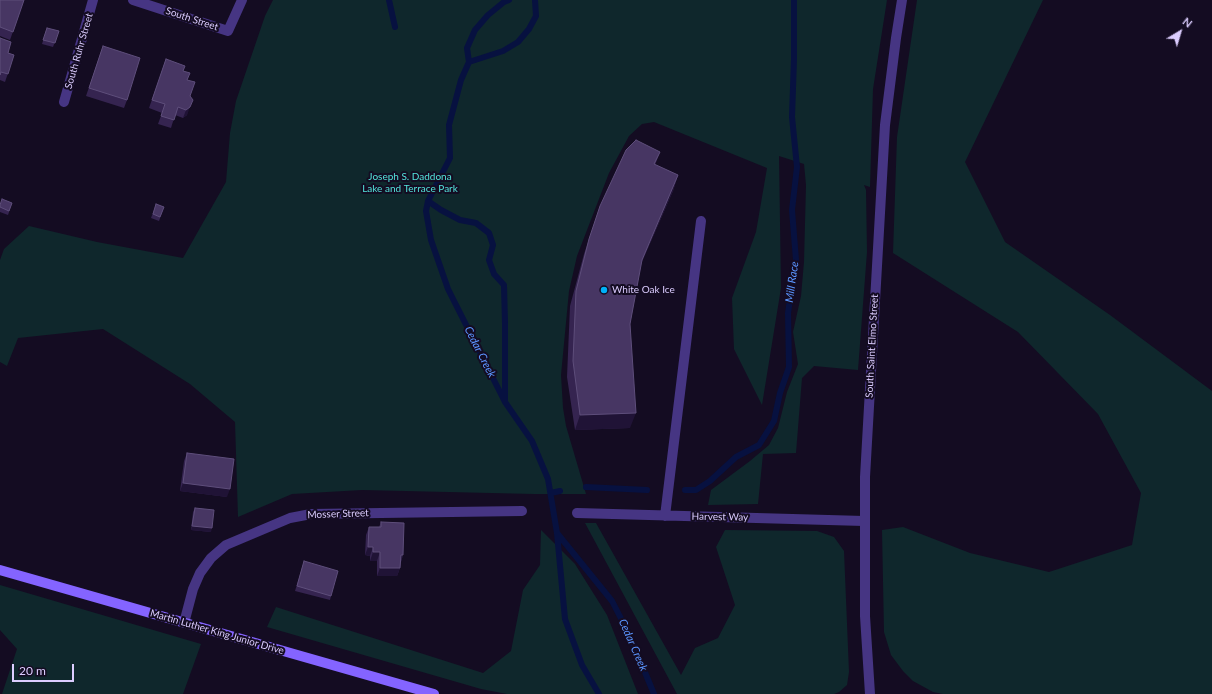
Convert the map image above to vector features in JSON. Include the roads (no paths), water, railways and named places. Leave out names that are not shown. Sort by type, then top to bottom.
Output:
[{"type":"main road","name":"Martin Luther King Junior Drive","points":[[0,570],[434,694]]},
{"type":"street","name":"South Ruhr Street","points":[[64,102],[93,0]]},
{"type":"street","name":"South Street","points":[[133,0],[228,31],[242,0]]},
{"type":"street","name":"South Saint Elmo Street","points":[[870,694],[865,616],[865,477],[885,125],[902,0]]},
{"type":"street","points":[[665,516],[701,221]]},
{"type":"street","name":"Mosser Street","points":[[184,623],[192,589],[200,573],[211,558],[226,545],[290,518],[311,514],[522,511]]},
{"type":"street","name":"Harvest Way","points":[[577,513],[864,521]]},
{"type":"waterway","points":[[389,0],[395,27]]},
{"type":"waterway","name":"Cedar Creek","points":[[509,0],[504,2],[488,15],[475,30],[467,48],[469,62],[461,80],[449,125],[450,158],[428,201],[426,211],[431,240],[448,289],[505,402],[532,441],[548,479],[557,533],[612,601],[629,634],[654,694]]},
{"type":"waterway","points":[[469,62],[503,51],[518,42],[529,29],[536,16],[535,0]]},
{"type":"waterway","name":"Mill Race","points":[[685,490],[696,490],[710,481],[736,457],[759,445],[774,421],[780,393],[789,367],[788,313],[796,260],[792,210],[797,167],[792,117],[794,0]]},
{"type":"waterway","points":[[428,201],[460,220],[476,223],[489,233],[493,245],[489,260],[494,274],[504,285],[505,400]]},
{"type":"waterway","name":"Mill Race","points":[[586,487],[647,490]]},
{"type":"waterway","name":"Mill Race","points":[[551,493],[560,491]]},
{"type":"waterway","points":[[557,533],[565,619],[582,665],[599,694]]},
{"type":"place","name":"White Oak Ice","points":[[604,290]]},
{"type":"park label","name":"Joseph S. Daddona Lake and Terrace Park","points":[[410,182]]}]
